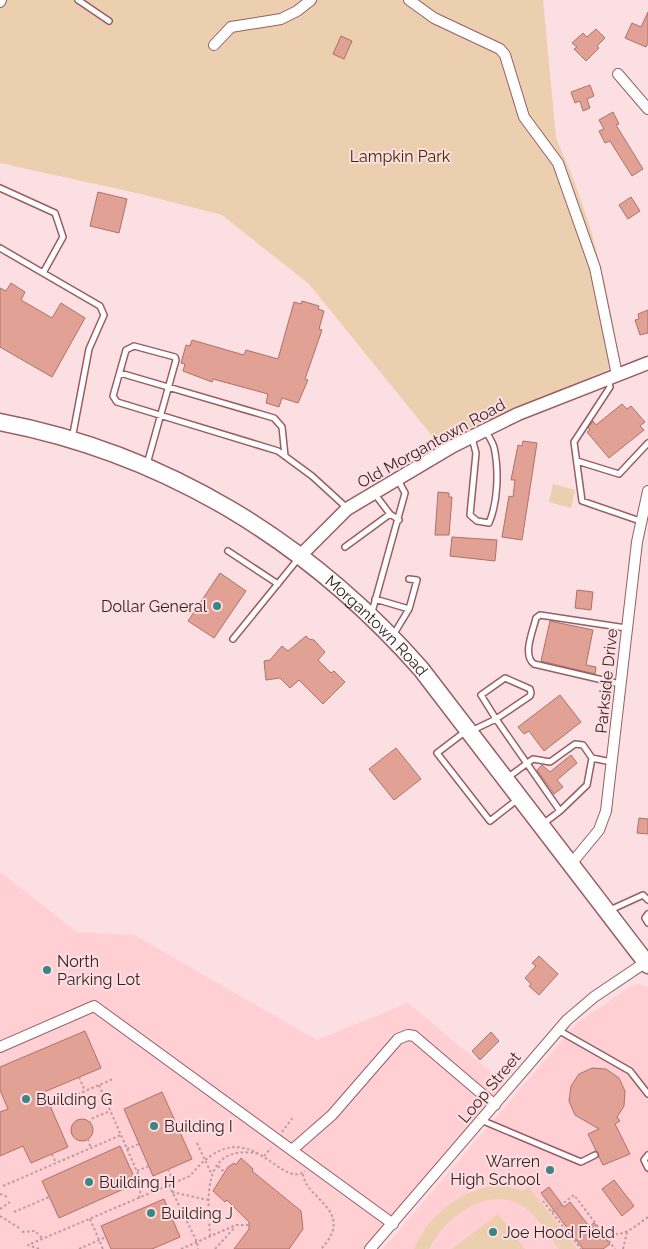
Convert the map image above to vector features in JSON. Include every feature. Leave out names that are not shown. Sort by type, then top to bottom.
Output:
[{"type":"main road","name":"Morgantown Road","points":[[0,422],[72,439],[146,466],[223,504],[302,555],[371,615],[392,637],[469,730],[647,964]]},
{"type":"street","points":[[214,45],[231,27],[281,19],[297,11],[310,0]]},
{"type":"street","points":[[409,0],[434,18],[500,49],[505,55],[524,117],[558,163],[595,268],[612,376]]},
{"type":"street","points":[[618,74],[648,109]]},
{"type":"street","name":"Old Morgantown Road","points":[[302,555],[347,509],[373,492],[472,436],[612,376],[648,363]]},
{"type":"street","name":"Parkside Drive","points":[[571,864],[596,836],[602,824],[612,762],[626,628],[648,491]]},
{"type":"street","name":"Loop Street","points":[[370,1249],[495,1105],[557,1030],[594,997],[647,964]]},
{"type":"street","points":[[0,1047],[94,1006],[393,1224]]},
{"type":"street","points":[[292,1150],[332,1115],[398,1039],[403,1036],[414,1036],[495,1105]]},
{"type":"lane","points":[[78,0],[109,21]]},
{"type":"lane","points":[[0,188],[55,213],[63,237],[43,273]]},
{"type":"lane","points":[[0,248],[100,306],[104,315],[89,349],[72,439]]},
{"type":"lane","points":[[146,466],[162,415],[175,357],[134,346],[129,347],[113,396],[114,400],[162,415],[268,448],[285,456],[312,476],[347,509]]},
{"type":"lane","points":[[120,373],[274,418],[282,428],[285,456]]},
{"type":"lane","points":[[612,376],[610,387],[574,442],[582,501],[644,522]]},
{"type":"lane","points":[[472,436],[476,453],[470,515],[477,521],[489,523],[493,515],[496,472],[494,446],[485,429]]},
{"type":"lane","points":[[577,461],[619,474],[648,443]]},
{"type":"lane","points":[[371,615],[375,599],[382,585],[405,493],[397,478]]},
{"type":"lane","points":[[373,492],[390,514],[399,520]]},
{"type":"lane","points":[[345,547],[390,514]]},
{"type":"lane","points":[[228,551],[278,584]]},
{"type":"lane","points":[[233,639],[302,555]]},
{"type":"lane","points":[[392,637],[409,609],[416,580],[409,579]]},
{"type":"lane","points":[[408,589],[414,590]]},
{"type":"lane","points":[[375,599],[409,609]]},
{"type":"lane","points":[[620,684],[534,664],[528,657],[528,652],[536,618],[540,615],[626,628]]},
{"type":"lane","points":[[520,798],[490,821],[437,753],[469,730],[496,718],[530,696],[530,690],[505,678],[482,692],[482,698],[496,718],[560,811]]},
{"type":"lane","points":[[506,779],[537,758],[550,762],[579,743],[583,745],[592,758],[612,762]]},
{"type":"lane","points":[[542,825],[587,786],[592,758]]},
{"type":"lane","points":[[607,911],[642,895],[648,900]]},
{"type":"lane","points":[[648,914],[645,918],[648,924]]},
{"type":"lane","points":[[557,1030],[630,1071],[648,1094]]},
{"type":"lane","points":[[481,1120],[581,1162],[595,1155]]},
{"type":"lane","points":[[648,1155],[644,1160],[648,1168]]},
{"type":"path","points":[[79,1077],[85,1091]]},
{"type":"path","points":[[50,1106],[113,1079]]},
{"type":"path","points":[[99,1085],[142,1183],[139,1198]]},
{"type":"path","points":[[90,1123],[93,1118],[110,1111]]},
{"type":"path","points":[[281,1134],[294,1116]]},
{"type":"path","points":[[3,1186],[121,1135]]},
{"type":"path","points":[[88,1139],[92,1148]]},
{"type":"path","points":[[197,1143],[212,1175]]},
{"type":"path","points":[[127,1149],[139,1144]]},
{"type":"path","points":[[264,1156],[274,1144]]},
{"type":"path","points":[[39,1249],[28,1245],[190,1176],[205,1160],[234,1147],[250,1148],[264,1156],[284,1173],[302,1174],[307,1169]]},
{"type":"path","points":[[52,1154],[56,1163]]},
{"type":"path","points":[[210,1236],[208,1190],[212,1175],[218,1166],[231,1156],[242,1154],[264,1156]]},
{"type":"path","points":[[128,1163],[132,1161]]},
{"type":"path","points":[[137,1172],[149,1166]]},
{"type":"path","points":[[218,1166],[224,1172]]},
{"type":"path","points":[[168,1169],[174,1183]]},
{"type":"path","points":[[302,1174],[306,1185],[327,1205],[331,1215],[331,1233],[321,1249]]},
{"type":"path","points":[[142,1183],[157,1190]]},
{"type":"path","points":[[169,1185],[197,1242],[198,1249]]},
{"type":"path","points":[[172,1192],[208,1200]]},
{"type":"path","points":[[0,1194],[8,1196]]},
{"type":"path","points":[[552,1212],[574,1195],[615,1249]]},
{"type":"path","points":[[14,1212],[49,1197]]},
{"type":"path","points":[[543,1201],[580,1249]]},
{"type":"path","points":[[0,1210],[10,1202]]},
{"type":"path","points":[[0,1216],[21,1228]]},
{"type":"path","points":[[599,1228],[612,1234],[627,1232],[648,1217]]},
{"type":"path","points":[[90,1219],[103,1249]]},
{"type":"path","points":[[181,1249],[236,1226],[249,1225]]},
{"type":"path","points":[[215,1249],[236,1226]]},
{"type":"path","points":[[22,1232],[35,1231],[43,1238]]},
{"type":"path","points":[[623,1249],[627,1232]]},
{"type":"path","points":[[79,1249],[106,1237]]},
{"type":"shaded area","points":[[0,872],[77,932],[134,935],[317,1040],[408,1003],[509,1087],[369,1249],[0,1249]]},
{"type":"shaded area","name":"Warren High School","points":[[639,984],[648,988],[648,1249],[383,1249],[577,1023],[633,985]]},
{"type":"green space","name":"Lampkin Park","points":[[0,0],[543,0],[556,138],[573,178],[590,227],[605,283],[621,364],[437,442],[309,284],[222,215],[141,194],[0,163]]},
{"type":"green space","points":[[553,484],[575,490],[571,508],[549,502]]},
{"type":"green space","points":[[493,1186],[509,1187],[523,1191],[529,1187],[577,1249],[559,1249],[539,1221],[524,1207],[510,1201],[496,1199],[483,1201],[456,1215],[436,1237],[429,1249],[414,1249],[428,1226],[446,1207],[468,1194]]},
{"type":"green space","name":"Joe Hood Field","points":[[498,1214],[525,1249],[452,1249]]},
{"type":"building","points":[[648,12],[648,43],[646,47],[625,38],[632,23],[641,27]]},
{"type":"building","points":[[596,29],[605,38],[597,46],[599,48],[586,61],[574,49],[577,47],[572,43],[583,33],[587,37]]},
{"type":"building","points":[[341,36],[352,41],[344,59],[333,54]]},
{"type":"building","points":[[590,85],[594,96],[587,99],[590,108],[583,111],[580,101],[575,103],[571,92]]},
{"type":"building","points":[[613,112],[619,124],[616,125],[643,169],[632,176],[610,141],[605,143],[599,131],[604,129],[599,120]]},
{"type":"building","points":[[98,192],[127,199],[119,233],[90,226]]},
{"type":"building","points":[[631,197],[640,211],[628,219],[619,205]]},
{"type":"building","points":[[11,283],[25,292],[21,300],[52,318],[61,303],[85,318],[52,377],[0,347],[0,288],[6,291]]},
{"type":"building","points":[[302,301],[319,306],[318,309],[324,311],[319,329],[322,330],[305,379],[308,380],[298,403],[282,398],[279,407],[266,403],[268,394],[213,379],[212,382],[183,371],[185,364],[181,363],[186,345],[190,346],[192,340],[244,355],[246,350],[278,359],[294,302],[301,304]]},
{"type":"building","points":[[648,310],[648,333],[640,335],[635,320],[639,319],[638,314]]},
{"type":"building","points":[[622,404],[627,409],[631,406],[645,422],[640,426],[644,430],[609,458],[587,432],[590,430],[588,428],[593,421],[596,425]]},
{"type":"building","points":[[523,441],[537,443],[522,540],[502,537],[509,496],[513,497],[515,480],[511,480],[518,445],[522,446]]},
{"type":"building","points":[[438,492],[449,493],[449,497],[452,497],[449,535],[435,535]]},
{"type":"building","points":[[452,537],[497,540],[495,561],[450,556]]},
{"type":"building","name":"Dollar General","points":[[220,573],[246,591],[214,638],[188,621]]},
{"type":"building","points":[[577,590],[593,592],[591,610],[575,608]]},
{"type":"building","points":[[550,621],[593,630],[586,665],[596,667],[595,674],[541,661]]},
{"type":"building","points":[[306,636],[314,640],[325,652],[318,660],[331,673],[334,671],[345,682],[323,704],[299,680],[290,688],[280,678],[266,680],[264,661],[270,660],[282,646],[288,651]]},
{"type":"building","points":[[560,695],[581,722],[544,751],[529,731],[524,734],[518,727]]},
{"type":"building","points":[[396,748],[421,779],[394,800],[369,769]]},
{"type":"building","points":[[571,755],[577,763],[557,780],[563,787],[554,794],[537,770],[542,765],[550,772]]},
{"type":"building","points":[[639,818],[648,819],[648,834],[637,833]]},
{"type":"building","points":[[539,956],[558,974],[539,995],[529,986],[531,984],[525,978],[536,966],[532,963]]},
{"type":"building","name":"Building G","points":[[85,1031],[101,1068],[44,1092],[68,1147],[31,1163],[23,1146],[0,1156],[0,1112],[8,1109],[0,1090],[0,1067]]},
{"type":"building","points":[[491,1032],[499,1041],[480,1060],[472,1051]]},
{"type":"building","points":[[592,1068],[606,1069],[619,1078],[625,1091],[624,1106],[617,1117],[620,1121],[615,1124],[630,1154],[603,1165],[588,1134],[599,1129],[575,1115],[569,1101],[571,1086],[579,1074]]},
{"type":"building","name":"Building I","points":[[162,1092],[192,1159],[153,1176],[124,1109]]},
{"type":"building","points":[[82,1119],[90,1122],[93,1130],[90,1138],[82,1141],[74,1138],[71,1130],[74,1122]]},
{"type":"building","name":"Building H","points":[[120,1146],[137,1183],[59,1218],[42,1181]]},
{"type":"building","points":[[241,1158],[253,1169],[252,1171],[301,1211],[303,1229],[289,1249],[234,1249],[249,1229],[249,1222],[227,1200],[225,1202],[213,1191],[228,1167],[234,1163],[236,1165]]},
{"type":"building","points":[[614,1180],[634,1206],[622,1216],[602,1189]]},
{"type":"building","points":[[549,1187],[564,1207],[570,1202],[589,1226],[594,1223],[610,1244],[603,1249],[583,1249],[541,1193]]},
{"type":"building","name":"Building J","points":[[164,1199],[180,1237],[152,1249],[111,1249],[101,1226]]},
{"type":"place","name":"Dollar General","points":[[217,606]]},
{"type":"place","name":"North Parking Lot","points":[[47,970]]},
{"type":"place","name":"Building G","points":[[26,1099]]},
{"type":"place","name":"Building I","points":[[154,1126]]},
{"type":"place","name":"Warren High School","points":[[550,1170]]},
{"type":"place","name":"Building H","points":[[89,1182]]},
{"type":"place","name":"Building J","points":[[151,1213]]},
{"type":"place","name":"Joe Hood Field","points":[[493,1232]]}]
